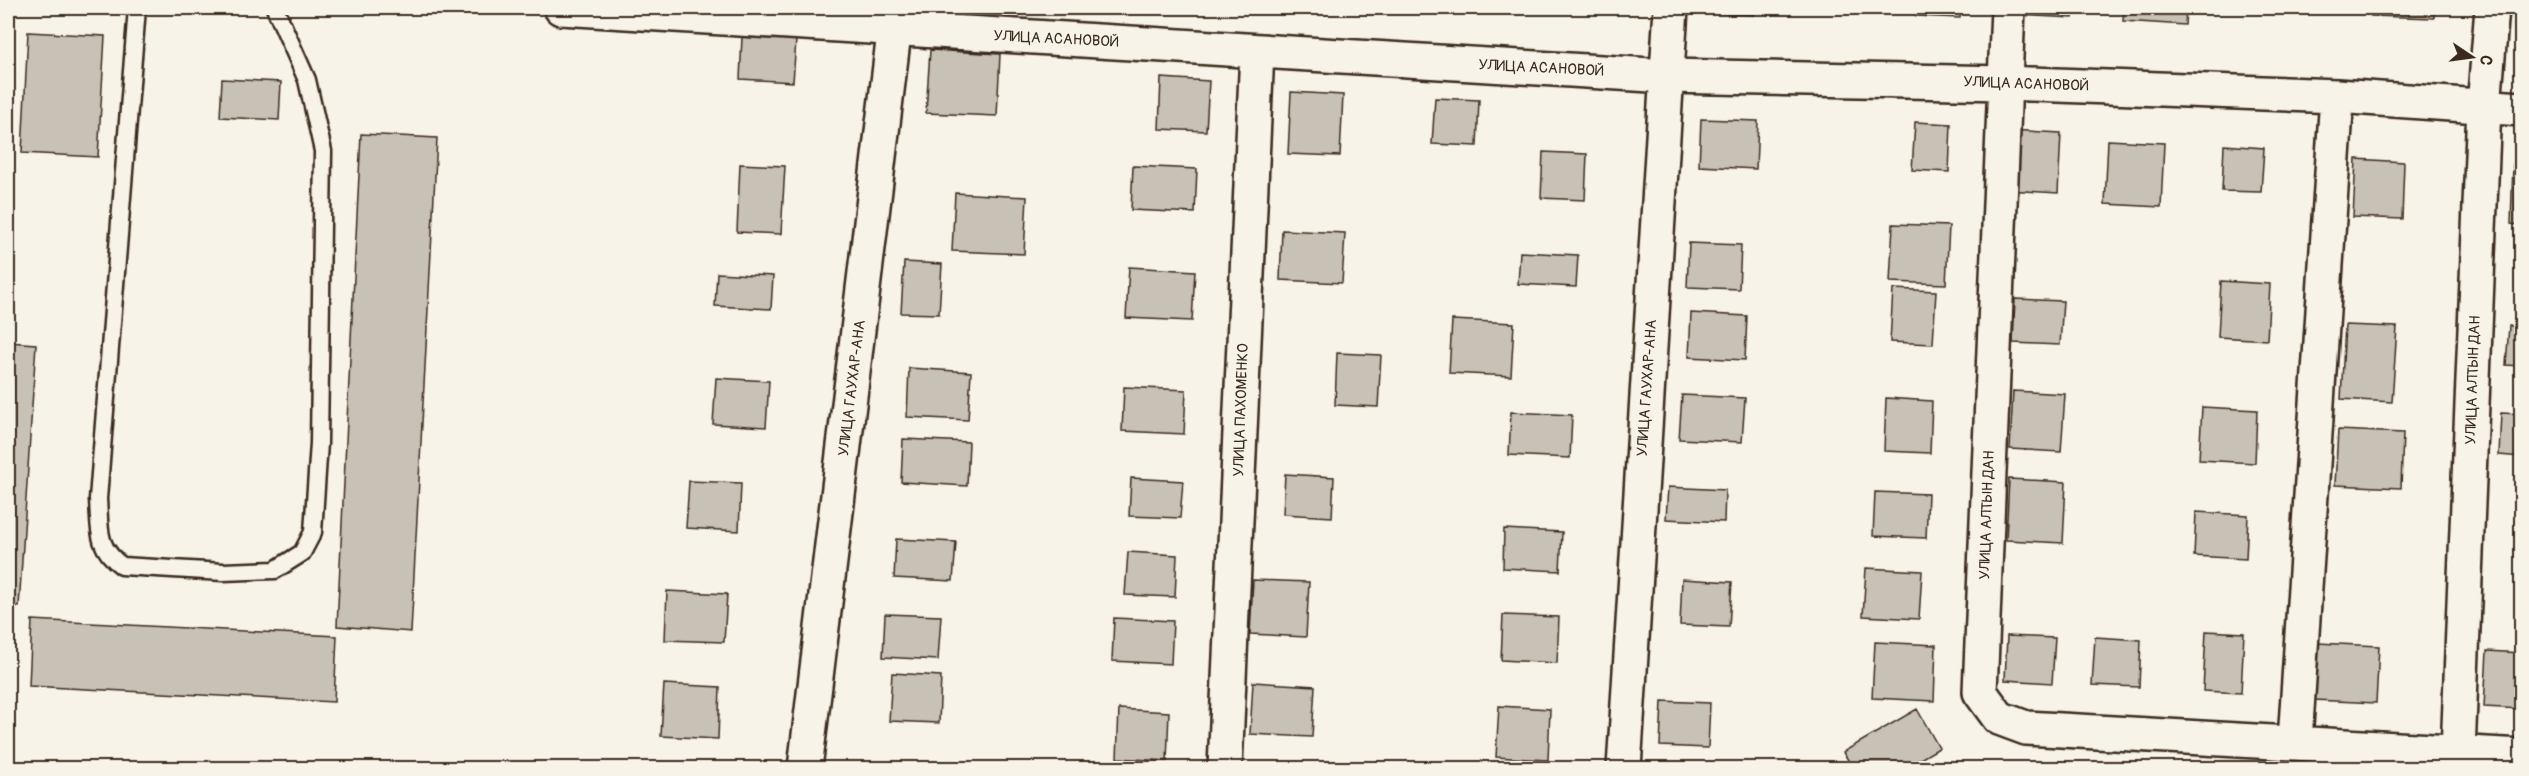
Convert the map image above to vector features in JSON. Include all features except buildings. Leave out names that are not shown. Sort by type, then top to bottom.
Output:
[{"type":"street","name":"УЛИЦА АСАНОВОЙ","points":[[561,8],[897,19],[1257,51],[1667,76],[2005,83],[2337,96],[2522,109]]},
{"type":"street","name":"УЛИЦА ГАУХАР-АНА","points":[[1624,768],[1671,8]]},
{"type":"street","name":"УЛИЦА АЛТЫН ДАН","points":[[2008,8],[1980,692],[1999,718],[2026,728],[2295,741],[2522,756]]},
{"type":"street","name":"УЛИЦА АЛТЫН ДАН","points":[[2458,752],[2484,106],[2492,8]]},
{"type":"street","name":"УЛИЦА ГАУХАР-АНА","points":[[805,768],[897,19]]},
{"type":"street","name":"УЛИЦА ПАХОМЕНКО","points":[[1225,768],[1257,51]]},
{"type":"street","points":[[2295,741],[2337,96]]},
{"type":"lane","points":[[137,8],[98,499],[100,542],[109,556],[122,566],[223,572],[275,570],[302,553],[313,532],[320,421],[323,151],[307,80],[275,8]]}]
